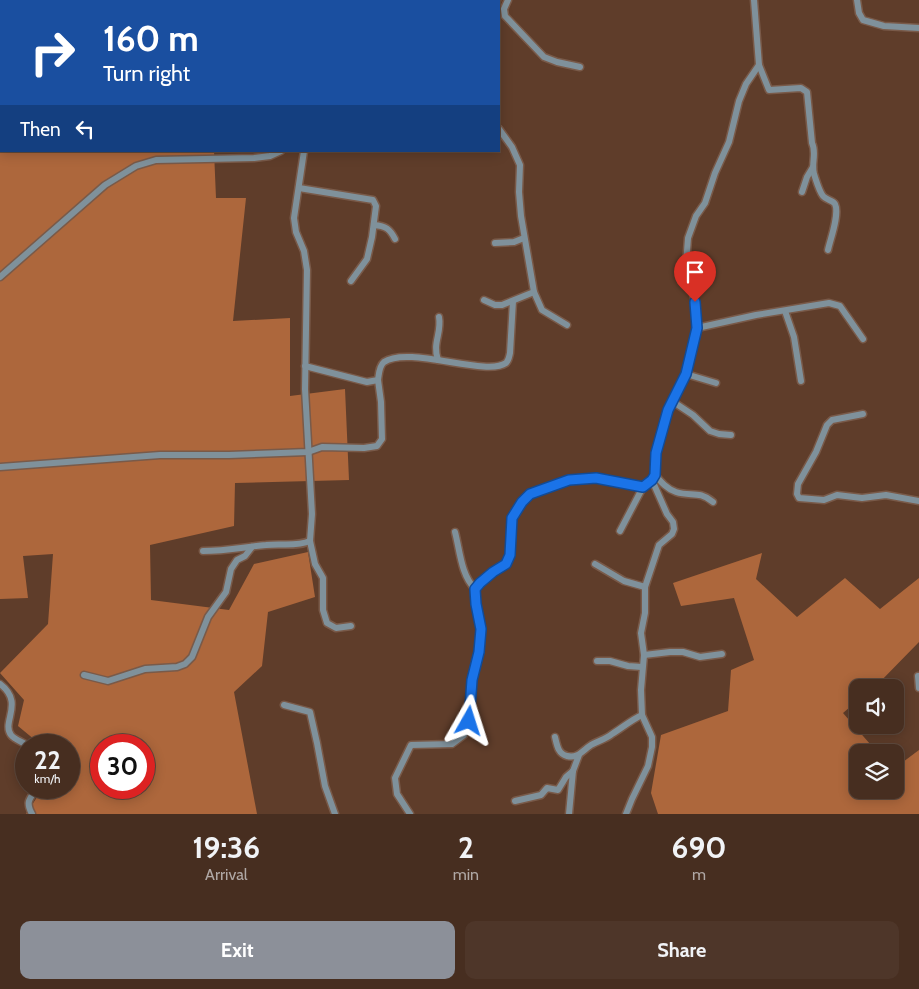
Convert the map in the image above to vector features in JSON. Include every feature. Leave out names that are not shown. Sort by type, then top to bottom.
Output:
[{"type":"street","points":[[508,0],[504,10],[505,16],[544,57],[580,67]]},
{"type":"street","points":[[754,0],[759,65],[769,90],[801,88],[807,92],[814,148],[813,166],[822,195],[834,202],[836,207],[837,215],[828,250]]},
{"type":"street","points":[[857,0],[859,12],[863,20],[884,26],[919,28]]},
{"type":"street","points":[[626,814],[648,766],[652,747],[652,736],[642,715],[642,667],[644,655],[641,633],[645,587],[659,545],[672,534],[674,529],[673,522],[667,514],[653,478],[656,453],[668,410],[686,374],[697,328],[695,302],[686,265],[688,238],[696,216],[705,203],[715,173],[729,142],[739,101],[746,84],[759,65]]},
{"type":"street","points":[[500,130],[512,147],[520,166],[519,192],[524,238],[534,292],[542,310],[567,325]]},
{"type":"street","points":[[0,277],[106,185],[136,166],[156,160],[254,158],[270,156],[279,152]]},
{"type":"street","points":[[304,152],[294,218],[296,232],[304,251],[307,270],[305,366],[312,514],[310,541],[315,564],[323,578],[323,610],[326,623],[336,628],[350,626]]},
{"type":"street","points":[[802,192],[813,166]]},
{"type":"street","points":[[299,188],[374,200],[376,206],[374,225],[367,259],[351,282]]},
{"type":"street","points":[[374,225],[385,226],[395,239]]},
{"type":"street","points":[[495,243],[514,242],[524,238]]},
{"type":"street","points":[[484,300],[495,305],[513,301],[534,292]]},
{"type":"street","points":[[0,467],[160,455],[308,452],[322,447],[364,448],[378,446],[382,439],[381,402],[378,380],[380,367],[383,362],[399,357],[475,365],[495,366],[504,364],[509,360],[510,353],[513,301]]},
{"type":"street","points":[[697,328],[829,303],[840,306],[863,339]]},
{"type":"street","points":[[785,311],[794,337],[801,381]]},
{"type":"street","points":[[438,360],[435,352],[440,322],[439,317]]},
{"type":"street","points":[[305,366],[366,382],[378,380]]},
{"type":"street","points":[[686,374],[716,383]]},
{"type":"street","points":[[672,401],[693,415],[710,431],[731,435]]},
{"type":"street","points":[[863,414],[832,420],[827,425],[816,452],[798,484],[797,497],[824,500],[837,495],[862,498],[886,495],[919,500]]},
{"type":"street","points":[[475,589],[493,572],[506,564],[510,555],[512,518],[522,502],[530,494],[569,480],[596,478],[643,487]]},
{"type":"street","points":[[620,531],[643,487],[653,478]]},
{"type":"street","points":[[653,478],[674,492],[706,496],[713,502]]},
{"type":"street","points":[[410,814],[397,794],[395,778],[410,744],[452,744],[464,735],[469,721],[472,680],[479,652],[481,629],[475,589],[469,583],[466,575],[455,532]]},
{"type":"street","points":[[203,551],[226,551],[267,545],[304,544],[310,541]]},
{"type":"street","points":[[84,675],[108,681],[145,669],[177,667],[185,664],[192,657],[208,617],[226,592],[232,569],[237,560],[245,556],[252,547]]},
{"type":"street","points":[[595,564],[624,581],[645,587]]},
{"type":"street","points":[[644,655],[683,652],[700,657],[722,654]]},
{"type":"street","points":[[598,661],[610,661],[628,666],[642,667]]},
{"type":"street","points":[[918,676],[919,688]]},
{"type":"street","points":[[0,684],[8,691],[12,698],[9,731],[11,736],[15,738]]},
{"type":"street","points":[[284,705],[310,712],[325,786],[334,814]]},
{"type":"street","points":[[555,737],[558,750],[566,756],[579,754],[642,715]]},
{"type":"street","points":[[569,814],[573,771],[579,754]]},
{"type":"street","points":[[515,801],[541,795],[547,788],[558,790],[566,777],[573,771]]},
{"type":"street","points":[[29,799],[28,806],[32,814]]},
{"type":"shaded area","points":[[0,152],[214,152],[216,198],[246,198],[233,321],[290,318],[290,396],[345,389],[349,480],[235,483],[234,526],[150,545],[151,600],[229,610],[254,564],[308,552],[315,597],[268,612],[262,666],[234,692],[257,814],[26,814],[36,799],[80,799],[80,734],[28,734],[18,726],[24,700],[0,673],[48,624],[53,554],[23,556],[28,598],[0,599]]},
{"type":"shaded area","points":[[762,553],[756,579],[797,617],[845,578],[880,609],[919,578],[919,642],[883,679],[849,679],[849,708],[843,713],[849,720],[849,734],[861,734],[870,744],[849,744],[849,799],[904,799],[904,761],[919,750],[919,814],[658,814],[651,793],[661,735],[728,711],[731,670],[754,660],[734,598],[681,606],[673,583]]},
{"type":"route","points":[[469,721],[472,680],[479,652],[481,629],[475,589],[493,572],[506,564],[512,545],[512,518],[522,502],[530,494],[569,480],[596,478],[643,487],[652,480],[655,475],[656,453],[668,410],[686,374],[693,346],[697,328],[695,302]]}]
